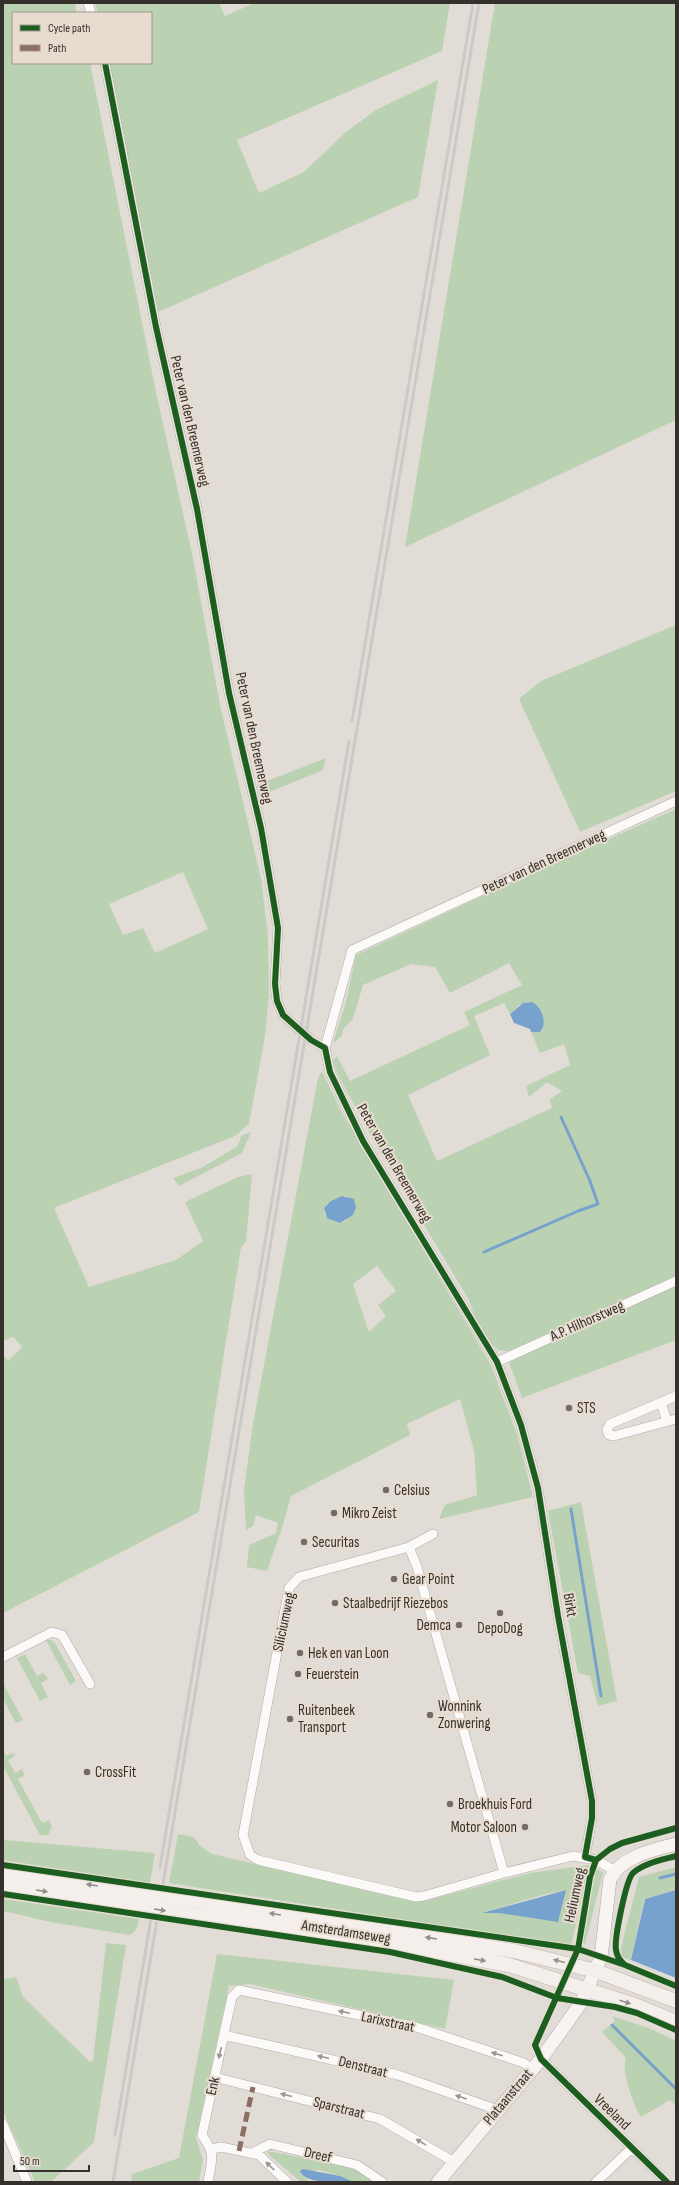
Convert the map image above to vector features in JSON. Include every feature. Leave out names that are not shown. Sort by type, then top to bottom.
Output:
[{"type":"main road","name":"Amsterdamseweg","points":[[3,1872],[129,1898]]},
{"type":"main road","name":"Amsterdamseweg","points":[[3,1884],[129,1898],[514,1951],[596,1971],[676,2001]]},
{"type":"main road","name":"Amsterdamseweg","points":[[193,1908],[509,1965],[635,2005],[676,2022]]},
{"type":"street","name":"Peter van den Breemerweg","points":[[105,64],[156,327],[197,509],[229,693],[262,836],[278,928],[275,984],[277,1001],[283,1015],[311,1040],[325,1048]]},
{"type":"street","name":"Peter van den Breemerweg","points":[[497,1362],[363,1141],[330,1072],[325,1048],[352,950],[676,801]]},
{"type":"street","name":"A.P. Hilhorstweg","points":[[497,1362],[676,1281]]},
{"type":"street","name":"Birkt","points":[[497,1362],[521,1426],[538,1488],[558,1616],[592,1801],[592,1818],[584,1858]]},
{"type":"street","points":[[661,1402],[672,1420],[614,1436],[608,1433],[607,1428],[610,1424],[661,1402],[676,1396]]},
{"type":"street","name":"Siliciumweg","points":[[433,1534],[409,1547],[299,1577],[289,1588],[243,1835],[250,1855],[258,1860],[416,1897],[573,1856],[596,1860],[614,1870]]},
{"type":"street","points":[[409,1547],[419,1575],[504,1873]]},
{"type":"street","points":[[3,1657],[52,1632],[62,1636],[90,1684]]},
{"type":"street","points":[[614,1870],[624,1863],[650,1851],[676,1844]]},
{"type":"street","name":"Heliumweg","points":[[588,1990],[601,1957],[610,1879],[614,1870]]},
{"type":"street","name":"Enk","points":[[212,2148],[202,2135],[232,1997],[239,1990]]},
{"type":"street","name":"Larixstraat","points":[[239,1990],[416,2027],[524,2063],[532,2069]]},
{"type":"street","name":"Plataanstraat","points":[[438,2182],[541,2059],[581,2003],[588,1990]]},
{"type":"street","name":"Denstraat","points":[[224,2035],[398,2075],[498,2110]]},
{"type":"street","name":"Vreeland","points":[[541,2059],[667,2182]]},
{"type":"street","name":"Sparstraat","points":[[214,2077],[380,2119],[454,2162]]},
{"type":"street","points":[[3,2124],[28,2182]]},
{"type":"street","name":"Dreef","points":[[252,2153],[270,2144],[357,2165],[382,2182]]},
{"type":"street","points":[[208,2182],[213,2157],[212,2148],[221,2148],[259,2155],[287,2182]]},
{"type":"street","points":[[596,2182],[632,2148]]},
{"type":"green space","points":[[3,3],[75,3],[77,12],[12,12],[12,64],[90,64],[157,397],[193,558],[220,705],[261,878],[268,936],[269,995],[265,1036],[249,1124],[235,1136],[54,1208],[89,1287],[176,1260],[203,1241],[185,1202],[238,1177],[252,1174],[246,1242],[241,1247],[199,1512],[3,1613],[3,1354],[8,1361],[22,1347],[13,1337],[3,1341]],"holes":[[[183,872],[208,929],[155,953],[143,928],[123,935],[109,904]]]},
{"type":"green space","points":[[95,3],[219,3],[225,16],[254,3],[450,3],[442,51],[237,140],[259,193],[304,172],[346,132],[376,110],[438,80],[418,197],[158,312],[109,64],[152,64],[152,12],[98,12]]},
{"type":"green space","points":[[495,3],[676,3],[676,420],[405,547]]},
{"type":"green space","points":[[676,625],[676,791],[580,832],[519,699],[541,681]]},
{"type":"green space","points":[[326,758],[323,770],[260,796],[257,785]]},
{"type":"green space","points":[[676,809],[676,1276],[509,1351],[499,1350],[485,1335],[473,1312],[469,1300],[373,1140],[337,1073],[333,1061],[337,1056],[350,1081],[470,1025],[464,1012],[522,985],[509,963],[450,993],[435,967],[411,964],[363,985],[353,1019],[343,1029],[342,1036],[333,1043],[346,1002],[356,955],[506,885]],"holes":[[[528,1002],[542,1017],[542,1031],[531,1032],[540,1053],[564,1044],[570,1065],[526,1086],[529,1097],[547,1082],[562,1091],[550,1099],[552,1108],[437,1161],[408,1095],[490,1055],[474,1016],[504,1003],[510,1014],[519,1005]]]},
{"type":"green space","points":[[322,1071],[342,1113],[491,1365],[518,1437],[533,1497],[439,1519],[445,1505],[477,1495],[474,1451],[460,1399],[407,1424],[410,1435],[291,1496],[267,1571],[247,1567],[249,1545],[276,1533],[278,1523],[256,1515],[253,1526],[246,1530],[244,1490],[253,1423],[318,1078]],"holes":[[[342,1196],[348,1196],[347,1220],[340,1223],[325,1216],[324,1208]],[[377,1266],[396,1291],[378,1305],[386,1316],[369,1332],[353,1284]]]},
{"type":"green space","points":[[251,1132],[242,1153],[179,1186],[173,1178],[201,1168],[238,1146],[241,1136]]},
{"type":"green space","points":[[676,1283],[676,1340],[522,1398],[509,1362],[513,1358]]},
{"type":"green space","points":[[581,1502],[617,1701],[598,1706],[590,1676],[578,1673],[548,1511]]},
{"type":"green space","points":[[46,1640],[51,1640],[55,1643],[76,1681],[70,1685]]},
{"type":"green space","points":[[25,1654],[37,1676],[44,1673],[48,1679],[41,1683],[48,1697],[40,1701],[17,1658]]},
{"type":"green space","points":[[3,1683],[23,1720],[16,1723],[3,1699]]},
{"type":"green space","points":[[3,1750],[6,1756],[13,1753],[15,1756],[8,1760],[15,1773],[22,1769],[25,1775],[18,1779],[42,1823],[49,1820],[52,1827],[48,1835],[40,1835],[3,1766]]},
{"type":"green space","points":[[178,1834],[194,1837],[200,1846],[212,1854],[416,1901],[428,1900],[530,1873],[589,1865],[571,1946],[169,1883]],"holes":[[[566,1890],[499,1913],[482,1913],[542,1895]]]},
{"type":"green space","points":[[3,1840],[155,1853],[150,1883],[3,1860]]},
{"type":"green space","points":[[676,1867],[676,1890],[644,1899],[631,1960],[622,1957],[621,1947],[639,1877]]},
{"type":"green space","points":[[596,1869],[603,1872],[585,1944],[583,1942]]},
{"type":"green space","points":[[3,1899],[139,1919],[139,1922],[135,1931],[129,1935],[50,1922],[3,1911]]},
{"type":"green space","points":[[106,1943],[126,1945],[94,2142],[51,2182],[35,2182],[3,2111],[3,1979],[16,1977],[23,1997],[90,2062],[93,2061]]},
{"type":"green space","points":[[217,1954],[454,1980],[445,2029],[250,1984],[229,1986],[196,2138],[203,2159],[199,2182],[131,2182],[132,2174],[179,2158]]},
{"type":"green space","points":[[612,2016],[649,2028],[676,2041],[676,2106],[670,2100],[641,2117],[631,2096],[626,2079],[626,2058],[602,2032],[615,2021]]},
{"type":"green space","points":[[268,2151],[352,2167],[378,2182],[354,2182],[319,2170],[301,2174],[310,2182],[301,2182],[268,2154]]},
{"type":"water","points":[[532,1002],[536,1004],[543,1016],[544,1024],[540,1032],[531,1032],[530,1029],[514,1023],[510,1014],[523,1003]]},
{"type":"water","points":[[342,1196],[354,1199],[356,1208],[353,1215],[340,1223],[327,1218],[324,1208],[331,1201]]},
{"type":"water","points":[[566,1890],[558,1922],[499,1913],[482,1913]]},
{"type":"water","points":[[676,1890],[676,1978],[631,1960],[645,1899]]},
{"type":"water","points":[[303,2169],[340,2176],[354,2182],[316,2181],[303,2175],[300,2171]]},
{"type":"waterway","points":[[484,1252],[578,1211],[598,1204],[590,1181],[561,1117]]},
{"type":"waterway","points":[[571,1509],[601,1696]]},
{"type":"waterway","points":[[660,1878],[676,1874]]},
{"type":"waterway","points":[[612,2025],[676,2089]]},
{"type":"railway","points":[[352,721],[473,3]]},
{"type":"railway","points":[[113,2182],[479,3]]},
{"type":"railway","points":[[160,1867],[349,741]]},
{"type":"railway","points":[[115,2135],[152,1912]]},
{"type":"marked path","points":[[239,2151],[253,2087]]},
{"type":"cycle path","points":[[105,64],[156,327],[197,509],[229,693],[261,828],[278,928],[275,984],[277,1001],[283,1015],[311,1040],[325,1048],[330,1072],[363,1141],[497,1362],[521,1425],[538,1488],[558,1616],[592,1801],[592,1818],[585,1857],[596,1860]]},
{"type":"cycle path","points":[[667,2182],[541,2059],[535,2045],[578,1949],[590,1877],[596,1860],[610,1849],[622,1843],[676,1828]]},
{"type":"cycle path","points":[[625,1965],[618,1957],[616,1944],[621,1910],[630,1878],[633,1873],[642,1867],[653,1862],[676,1856]]},
{"type":"cycle path","points":[[3,1865],[578,1949],[625,1965],[676,1986]]},
{"type":"cycle path","points":[[3,1894],[390,1952],[502,1977],[557,1998],[615,2007],[637,2013],[676,2030]]},
{"type":"place","name":"STS","points":[[569,1408]]},
{"type":"place","name":"Celsius","points":[[386,1490]]},
{"type":"place","name":"Mikro Zeist","points":[[334,1513]]},
{"type":"place","name":"Securitas","points":[[304,1542]]},
{"type":"place","name":"Gear Point","points":[[394,1579]]},
{"type":"place","name":"Staalbedrijf Riezebos","points":[[335,1603]]},
{"type":"place","name":"DepoDog","points":[[500,1613]]},
{"type":"place","name":"Demca","points":[[459,1625]]},
{"type":"place","name":"Hek en van Loon","points":[[300,1653]]},
{"type":"place","name":"Feuerstein","points":[[298,1674]]},
{"type":"place","name":"Wonnink Zonwering","points":[[430,1715]]},
{"type":"place","name":"Ruitenbeek Transport","points":[[290,1719]]},
{"type":"place","name":"CrossFit","points":[[87,1772]]},
{"type":"place","name":"Broekhuis Ford","points":[[450,1804]]},
{"type":"place","name":"Motor Saloon","points":[[525,1827]]}]
